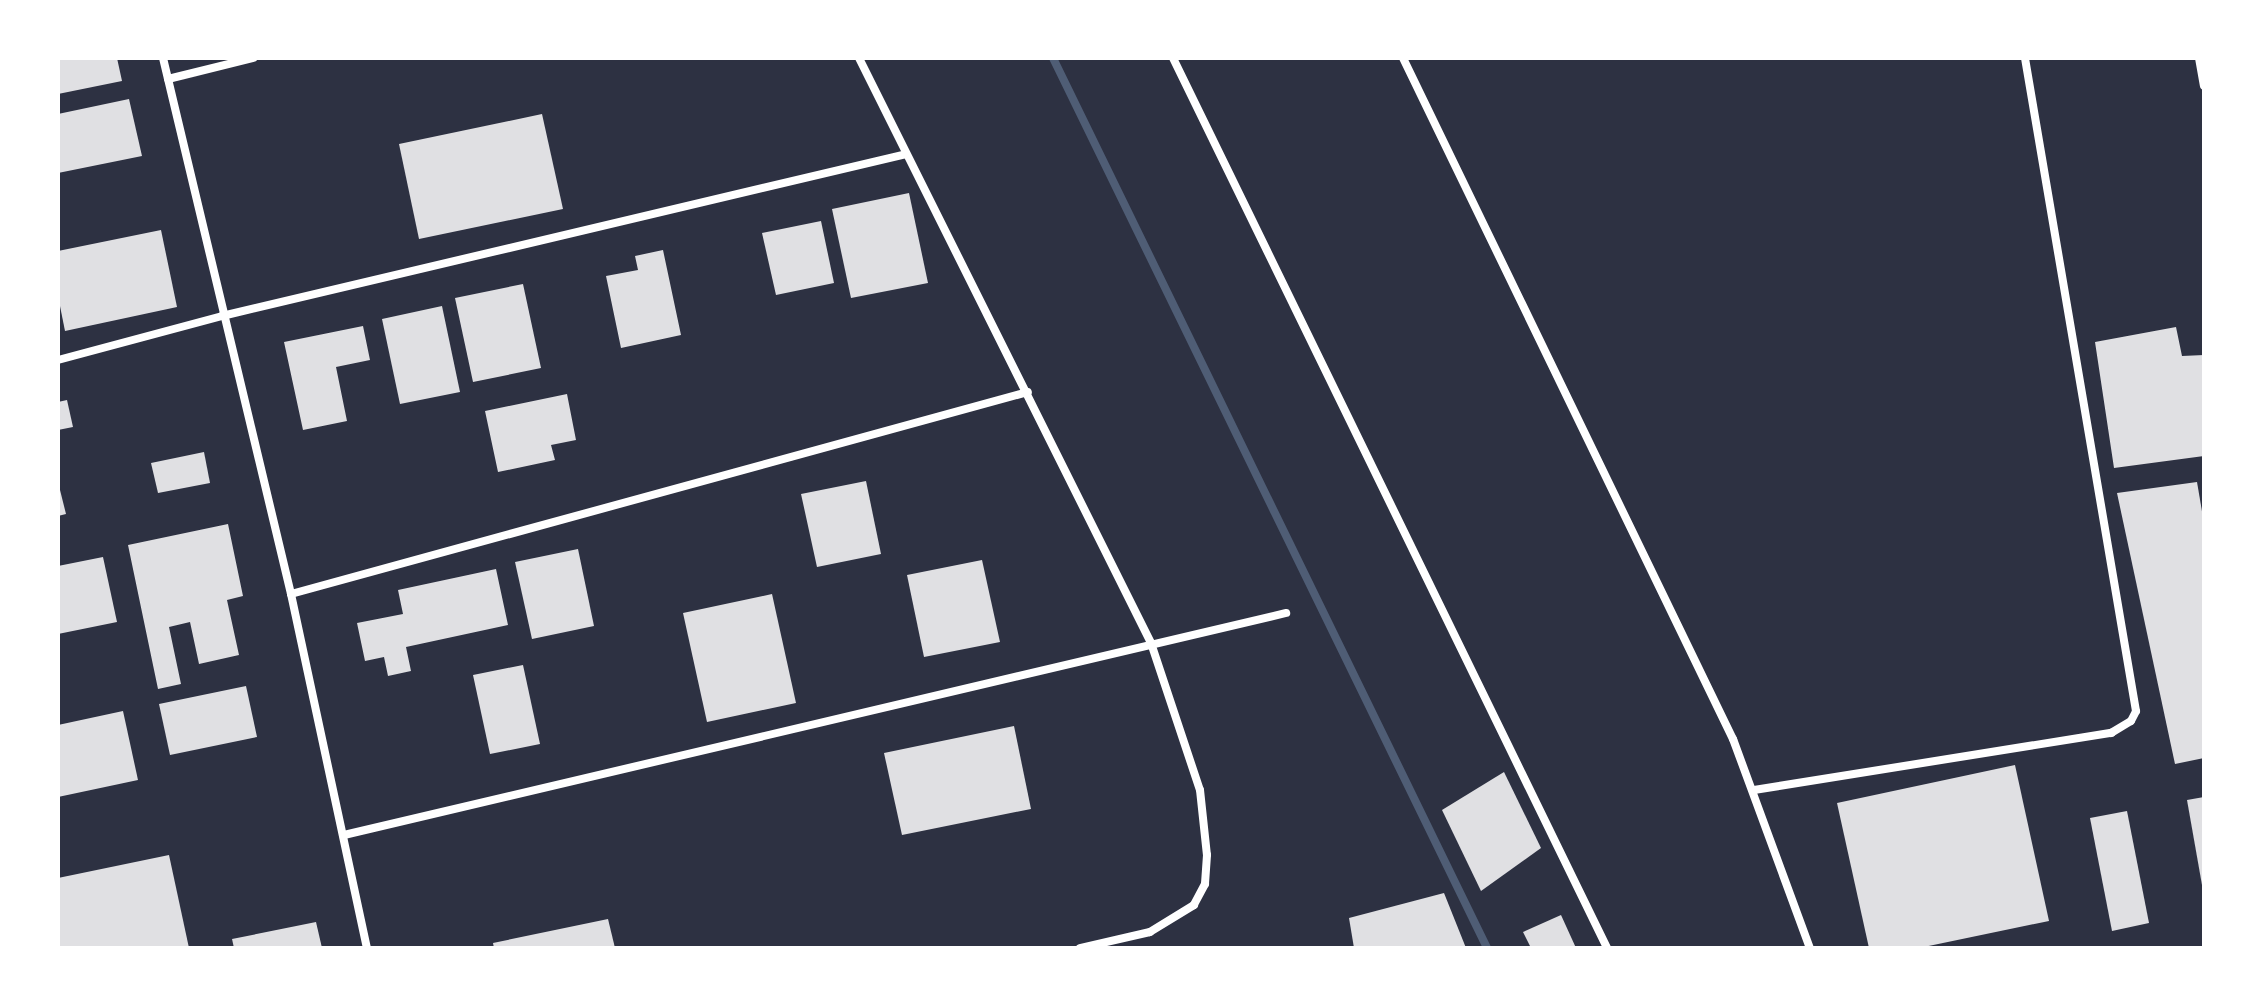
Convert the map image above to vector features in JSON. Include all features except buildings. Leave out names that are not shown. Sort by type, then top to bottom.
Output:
[{"type":"street","points":[[163,58],[222,316],[291,594],[367,948]]},
{"type":"street","points":[[168,79],[253,58]]},
{"type":"street","points":[[859,58],[1151,643],[1200,790],[1205,884],[1194,905],[1176,919],[1150,932],[1080,948]]},
{"type":"street","points":[[1173,58],[1607,948]]},
{"type":"street","points":[[1403,58],[1754,790],[1810,948]]},
{"type":"street","points":[[1754,790],[2111,733],[2131,721],[2138,700],[2025,58]]},
{"type":"street","points":[[2199,58],[2204,86]]},
{"type":"street","points":[[58,360],[222,316],[906,154]]},
{"type":"street","points":[[291,594],[1028,392]]},
{"type":"street","points":[[344,835],[1286,613]]},
{"type":"waterway","points":[[1053,58],[1487,948]]}]
